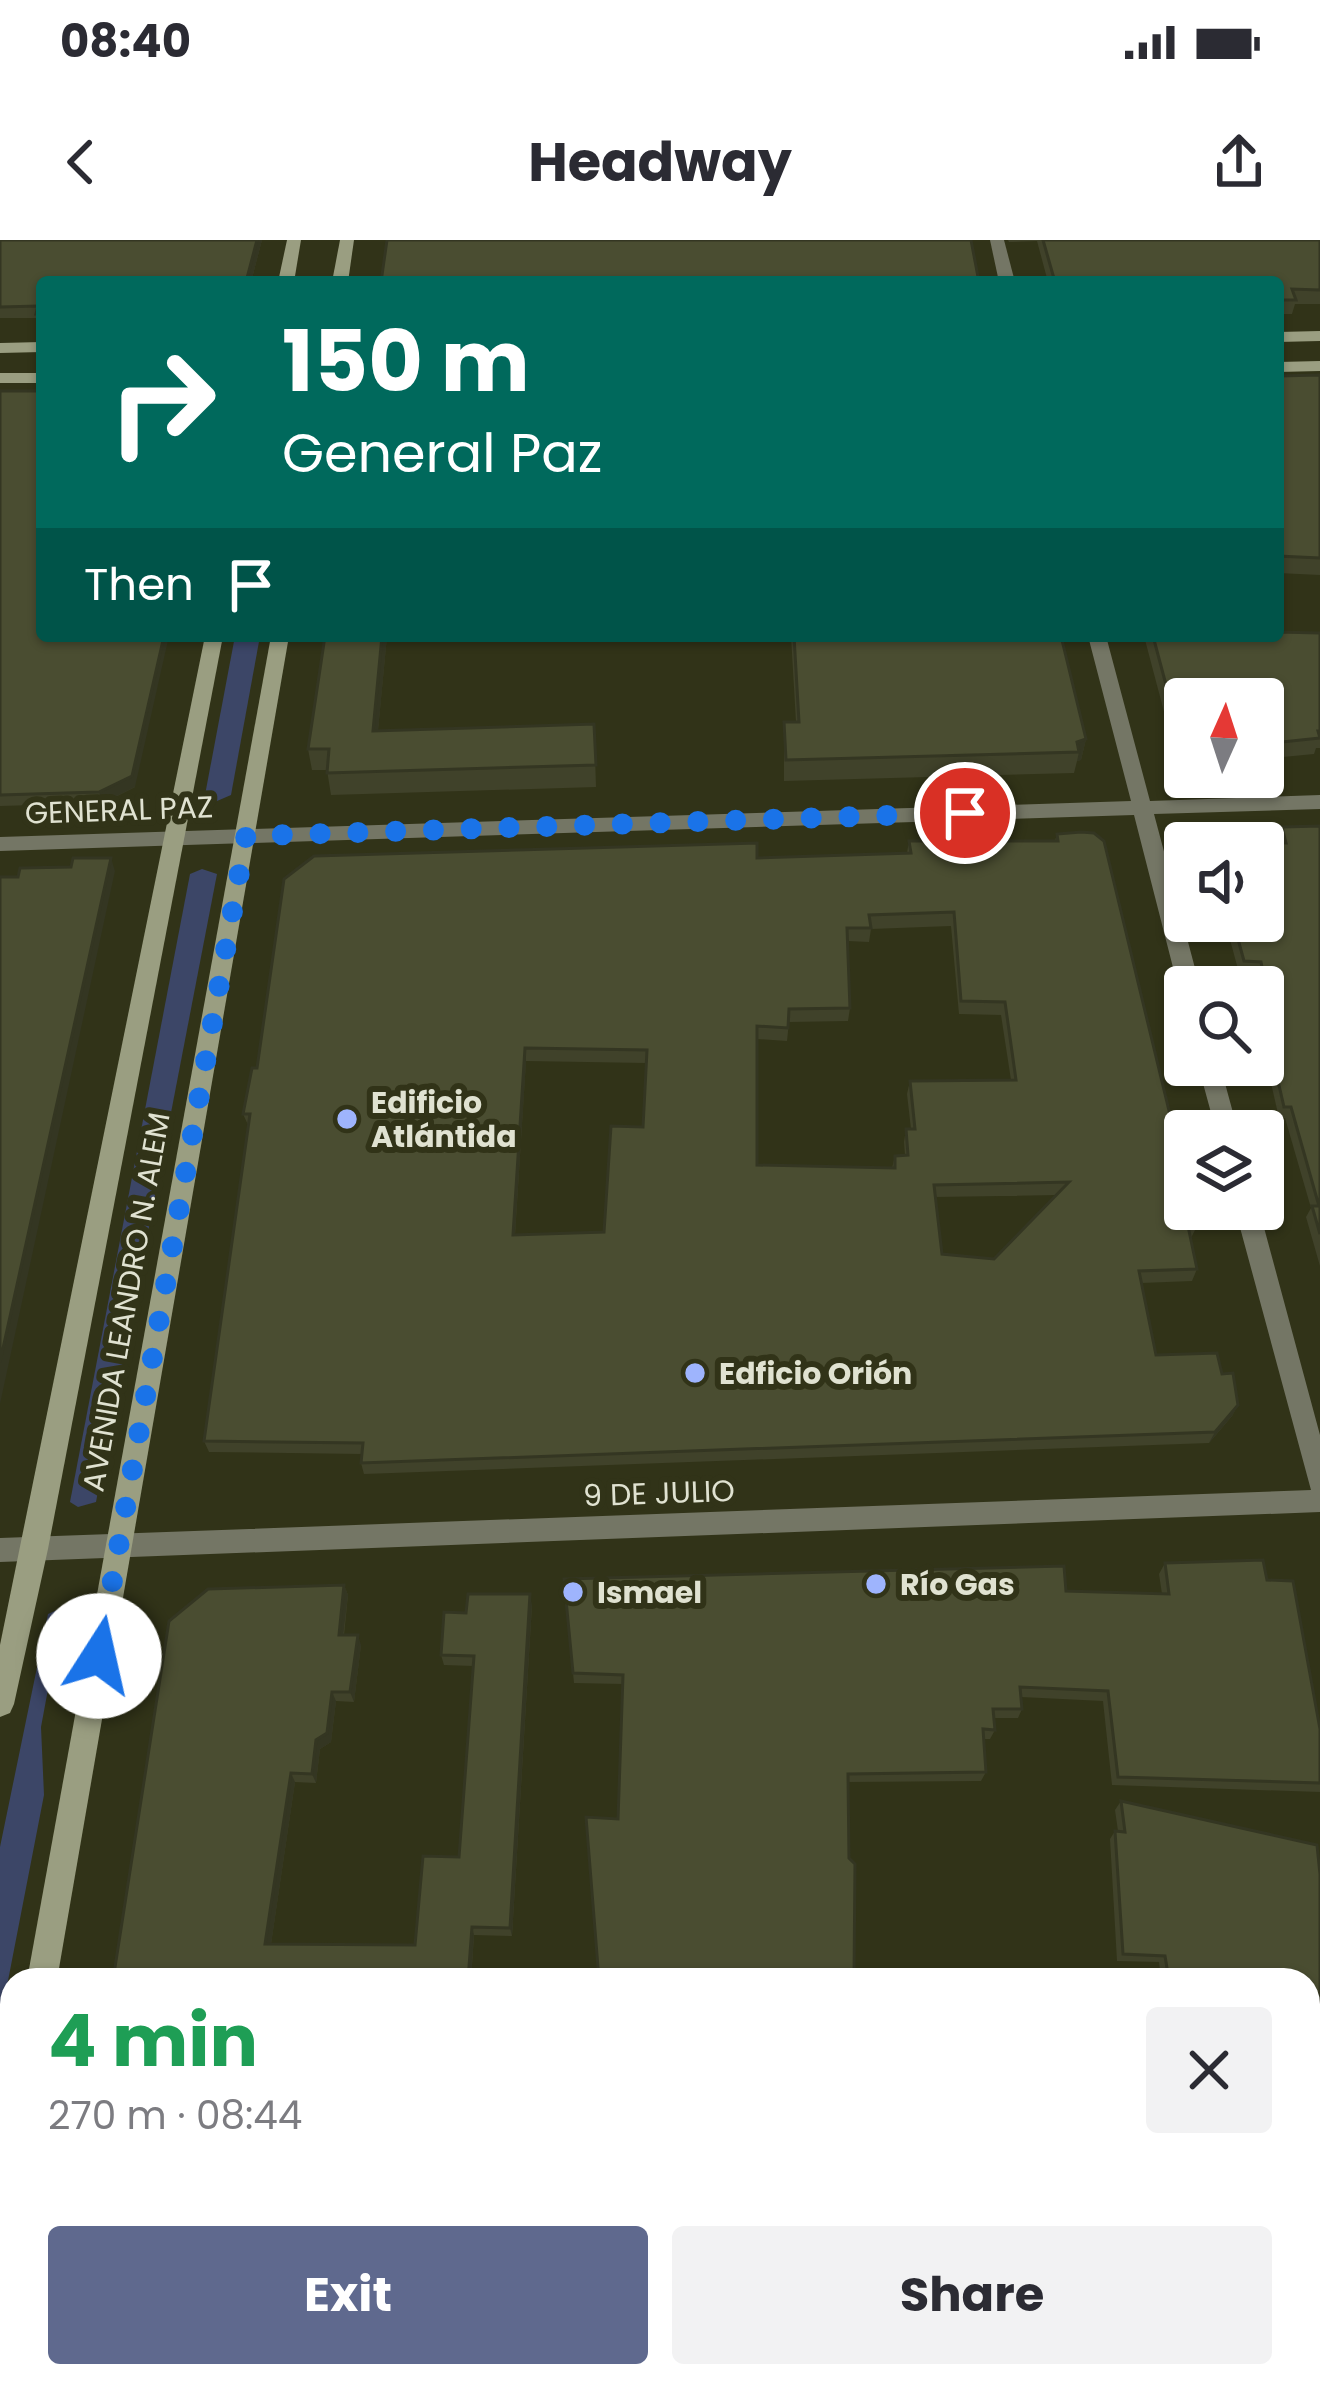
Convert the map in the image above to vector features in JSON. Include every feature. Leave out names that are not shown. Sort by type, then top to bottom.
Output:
[{"type":"street","points":[[287,276],[294,240]]},
{"type":"street","points":[[341,276],[347,240]]},
{"type":"street","points":[[997,240],[1006,276]]},
{"type":"street","points":[[1284,337],[1320,336]]},
{"type":"street","points":[[0,348],[36,347]]},
{"type":"street","points":[[1284,367],[1320,366]]},
{"type":"street","points":[[0,378],[36,378]]},
{"type":"street","name":"AVENIDA LEANDRO N. ALEM","points":[[0,1704],[35,1549],[213,642]]},
{"type":"street","name":"AVENIDA LEANDRO N. ALEM","points":[[44,1968],[279,642]]},
{"type":"street","points":[[1099,642],[1183,966]]},
{"type":"street","name":"GENERAL PAZ","points":[[0,844],[1320,802]]},
{"type":"street","points":[[1253,1230],[1320,1482]]},
{"type":"street","name":"9 DE JULIO","points":[[0,1550],[1320,1501]]},
{"type":"shaded area","points":[[234,642],[259,642],[231,795],[217,801],[205,795]]},
{"type":"shaded area","points":[[202,869],[217,874],[96,1502],[78,1507],[70,1502],[190,874]]},
{"type":"shaded area","points":[[57,1610],[62,1614],[41,1727],[44,1795],[10,1968],[0,1968],[0,1847],[48,1614]]},
{"type":"building","points":[[0,240],[257,240],[248,276],[36,276],[36,306],[0,307]]},
{"type":"building","points":[[387,240],[971,240],[978,276],[382,276]]},
{"type":"building","points":[[1043,240],[1320,240],[1320,290],[1292,289],[1296,300],[1284,300],[1284,276],[1053,276]]},
{"type":"building","points":[[1320,375],[1320,558],[1284,556],[1284,376]]},
{"type":"building","points":[[0,391],[36,391],[36,642],[163,642],[132,776],[99,792],[0,795]]},
{"type":"building","points":[[1284,632],[1320,633],[1320,738],[1284,742],[1284,678],[1164,678],[1155,642],[1284,642]]},
{"type":"building","points":[[324,642],[381,642],[373,731],[594,724],[596,765],[327,773],[329,749],[308,749]]},
{"type":"building","points":[[794,642],[1062,642],[1086,739],[1077,742],[1079,752],[786,760],[784,722],[799,722]]},
{"type":"building","points":[[1320,826],[1320,1234],[1312,1206],[1319,1206],[1291,1107],[1284,1107],[1279,1086],[1284,1086],[1284,966],[1244,961],[1239,942],[1284,942],[1284,827]]},
{"type":"building","points":[[1081,832],[1094,833],[1104,841],[1169,1110],[1164,1110],[1164,1230],[1189,1230],[1197,1269],[1139,1271],[1156,1355],[1217,1353],[1222,1374],[1233,1373],[1238,1405],[1215,1432],[361,1463],[363,1443],[204,1441],[250,1114],[243,1114],[252,1068],[257,1068],[284,879],[314,856],[757,843],[757,858],[911,853],[909,841],[1058,841],[1057,834]],"holes":[[[954,912],[961,1001],[1005,1002],[1016,1080],[910,1081],[915,1129],[906,1129],[908,1155],[895,1156],[895,1168],[757,1165],[757,1026],[788,1028],[789,1009],[850,1008],[847,928],[871,928],[869,915]],[[525,1048],[647,1050],[643,1127],[611,1126],[604,1232],[513,1235]],[[1069,1182],[994,1259],[942,1254],[934,1185]]]},
{"type":"building","points":[[73,858],[111,858],[0,1362],[0,877],[18,877],[20,868],[71,867]]},
{"type":"building","points":[[1263,1560],[1267,1580],[1293,1581],[1320,1729],[1320,1783],[1118,1777],[1108,1691],[1020,1687],[1022,1709],[993,1709],[995,1730],[983,1729],[986,1772],[848,1774],[849,1858],[855,1864],[854,1968],[598,1968],[586,1817],[618,1819],[623,1675],[573,1673],[564,1579],[1064,1566],[1066,1591],[1169,1594],[1165,1563]]},
{"type":"building","points":[[344,1585],[339,1635],[358,1635],[350,1692],[332,1692],[327,1733],[316,1740],[312,1774],[291,1773],[265,1944],[415,1945],[423,1856],[459,1857],[474,1656],[441,1655],[444,1612],[466,1613],[468,1594],[530,1594],[510,1928],[472,1927],[469,1968],[115,1968],[169,1621],[208,1589]]},
{"type":"building","points":[[1121,1801],[1317,1845],[1320,1968],[1167,1968],[1165,1956],[1123,1954],[1115,1831],[1125,1832]]},
{"type":"place","name":"Edificio Atlántida","points":[[347,1119]]},
{"type":"place","name":"Edficio Orión","points":[[695,1373]]},
{"type":"place","name":"Río Gas","points":[[876,1584]]},
{"type":"place","name":"Ismael","points":[[573,1592]]},
{"type":"route","points":[[99,1656],[246,836],[965,813]]}]
